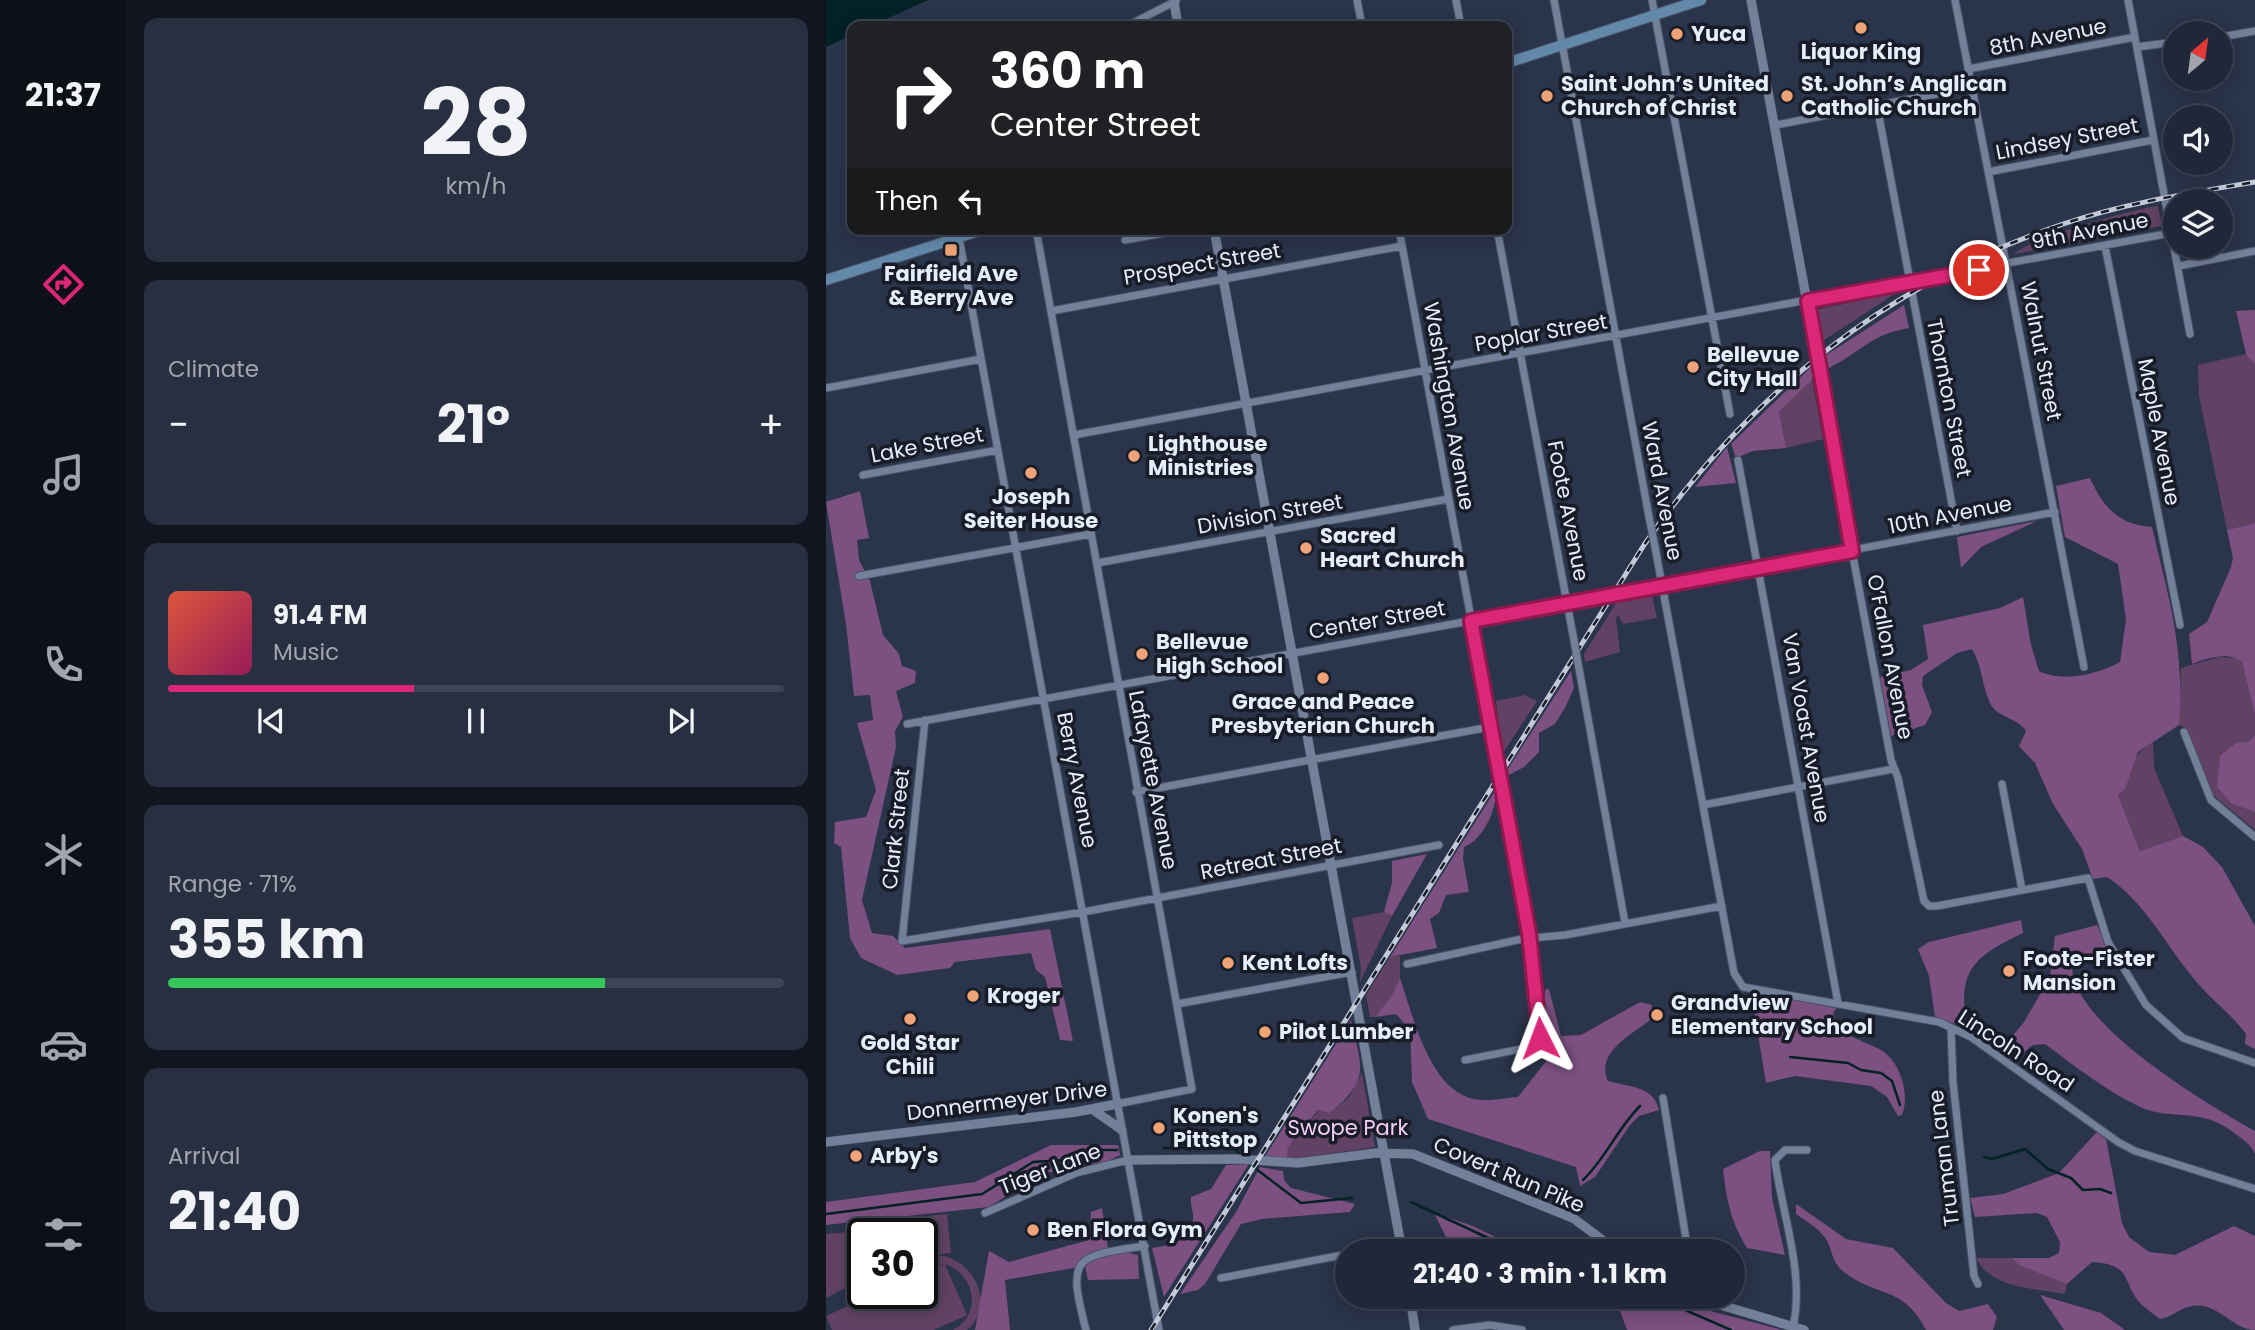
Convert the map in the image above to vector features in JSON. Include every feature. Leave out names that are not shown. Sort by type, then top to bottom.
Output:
[{"type":"main road","points":[[1512,61],[1701,0]]},
{"type":"main road","points":[[826,280],[968,235]]},
{"type":"street","points":[[1357,0],[1361,21]]},
{"type":"street","points":[[1457,0],[1460,21]]},
{"type":"street","name":"Ward Avenue","points":[[1554,0],[1734,973],[1743,987]]},
{"type":"street","points":[[1652,0],[1730,414]]},
{"type":"street","name":"O’Fallon Avenue","points":[[1751,0],[1893,769],[1899,778],[1922,896],[1927,904],[1937,906],[2022,890]]},
{"type":"street","name":"Walnut Street","points":[[1955,0],[2084,667]]},
{"type":"street","points":[[2129,0],[2163,192]]},
{"type":"street","points":[[1137,21],[1176,1],[1178,21]]},
{"type":"street","points":[[2233,35],[2255,31]]},
{"type":"street","name":"8th Avenue","points":[[1968,69],[2135,37]]},
{"type":"street","name":"8th Avenue","points":[[2137,47],[2163,44]]},
{"type":"street","points":[[1776,125],[1972,87]]},
{"type":"street","name":"Thornton Street","points":[[1877,106],[1957,531]]},
{"type":"street","name":"Lindsey Street","points":[[1988,172],[2153,140]]},
{"type":"street","name":"Lafayette Avenue","points":[[1038,235],[1117,687],[1192,1089]]},
{"type":"street","points":[[1125,240],[1153,235]]},
{"type":"street","points":[[1215,235],[1399,1239]]},
{"type":"street","name":"Washington Avenue","points":[[1400,235],[1530,938],[1540,1021],[1538,1043],[1531,1047],[1465,1060]]},
{"type":"street","name":"Foote Avenue","points":[[1498,235],[1625,923]]},
{"type":"street","name":"9th Avenue","points":[[1808,301],[2163,235]]},
{"type":"street","name":"Berry Avenue","points":[[959,238],[1159,1330]]},
{"type":"street","name":"Prospect Street","points":[[1051,310],[1402,246]]},
{"type":"street","name":"Maple Avenue","points":[[2105,246],[2179,625]]},
{"type":"street","points":[[2179,266],[2255,251]]},
{"type":"street","points":[[2177,259],[2190,334]]},
{"type":"street","name":"Poplar Street","points":[[1074,435],[1808,301]]},
{"type":"street","points":[[826,388],[981,359]]},
{"type":"street","name":"Lake Street","points":[[863,475],[998,450]]},
{"type":"street","name":"Van Voast Avenue","points":[[1738,460],[1838,1003]]},
{"type":"street","name":"Division Street","points":[[1097,563],[1448,499]]},
{"type":"street","name":"10th Avenue","points":[[1852,551],[2055,512]]},
{"type":"street","points":[[859,576],[1091,534]]},
{"type":"street","name":"Center Street","points":[[907,724],[1852,551]]},
{"type":"street","name":"Clark Street","points":[[902,941],[925,720]]},
{"type":"street","points":[[1136,792],[1490,727]]},
{"type":"street","points":[[2184,732],[2211,800],[2255,837]]},
{"type":"street","points":[[1703,804],[1893,769]]},
{"type":"street","points":[[2002,784],[2022,890],[2088,878],[2108,942],[2146,1005],[2183,1038],[2255,1063]]},
{"type":"street","name":"Retreat Street","points":[[902,941],[1083,912],[1439,845]]},
{"type":"street","points":[[1407,964],[1530,938],[1556,937],[1722,906]]},
{"type":"street","points":[[1177,1003],[1352,972]]},
{"type":"street","name":"Lincoln Road","points":[[1743,987],[1911,1016],[1951,1028],[1971,1037],[2118,1142],[2135,1151],[2255,1189]]},
{"type":"street","name":"Truman Lane","points":[[1951,1028],[1956,1115],[1974,1276],[1978,1284]]},
{"type":"street","name":"Donnermeyer Drive","points":[[826,1142],[1092,1109],[1192,1089]]},
{"type":"street","points":[[1663,1098],[1686,1239]]},
{"type":"street","points":[[1092,1109],[1122,1130]]},
{"type":"street","points":[[1793,1327],[1797,1308],[1794,1274],[1775,1160],[1784,1150],[1807,1150]]},
{"type":"street","name":"Covert Run Pike","points":[[1128,1160],[1237,1159],[1298,1163],[1383,1154],[1422,1157],[1561,1213],[1590,1228],[1603,1239]]},
{"type":"street","name":"Tiger Lane","points":[[985,1213],[1076,1173],[1128,1160]]},
{"type":"street","points":[[1086,1330],[1077,1296],[1076,1273],[1081,1262],[1105,1252],[1145,1246]]},
{"type":"street","points":[[1221,1278],[1335,1256]]},
{"type":"street","points":[[1412,1309],[1415,1330]]},
{"type":"street","points":[[1734,1309],[1804,1330]]},
{"type":"street","points":[[1453,1330],[1490,1325],[1522,1330]]},
{"type":"green space","points":[[2158,206],[2162,226],[2014,254],[2059,233],[2106,218]]},
{"type":"green space","points":[[1896,293],[1821,342],[1815,310]]},
{"type":"green space","points":[[2246,354],[2255,365],[2255,523],[2227,530],[2199,396],[2198,365]]},
{"type":"green space","points":[[1812,380],[1823,439],[1786,448],[1779,412]]},
{"type":"green space","points":[[1652,596],[1657,618],[1623,624],[1618,615],[1616,619],[1620,652],[1585,662],[1584,654],[1618,600]]},
{"type":"green space","points":[[2219,657],[2237,658],[2242,662],[2255,715],[2255,735],[2248,742],[2232,804],[2255,812],[2255,830],[2213,795],[2186,728],[2179,725],[2181,668]]},
{"type":"green space","points":[[1525,695],[1537,701],[1503,753],[1496,701]]},
{"type":"green space","points":[[2153,742],[2154,768],[2183,836],[2140,851],[2118,795],[2127,782],[2137,756]]},
{"type":"green space","points":[[1384,912],[1392,916],[1360,982],[1361,968],[1352,918]]},
{"type":"green space","points":[[1400,956],[1400,978],[1392,995],[1375,1017],[1370,1017],[1366,995],[1390,957]]},
{"type":"green space","name":"Swope Park","points":[[1362,1073],[1375,1147],[1287,1160],[1288,1147],[1319,1110],[1330,1113],[1349,1097]]},
{"type":"green space","points":[[947,1214],[951,1253],[938,1254],[938,1218],[911,1218]]},
{"type":"green space","points":[[847,1232],[847,1287],[826,1298],[826,1234]]},
{"type":"green space","points":[[938,1257],[955,1260],[965,1267],[978,1287],[980,1309],[967,1330],[953,1330],[969,1314],[972,1295],[969,1285],[955,1269],[945,1264],[967,1315],[934,1330],[832,1330],[826,1316],[847,1307],[847,1309],[938,1309],[938,1267],[944,1264],[938,1265]]},
{"type":"green space","points":[[1976,1258],[2012,1258],[2025,1267],[2067,1284],[2065,1294],[2003,1281],[1992,1276]]},
{"type":"shaded area","points":[[826,0],[928,0],[882,21],[847,21],[847,37],[826,47]]},
{"type":"shaded area","points":[[1904,305],[1909,328],[1875,339],[1829,368],[1823,357]]},
{"type":"shaded area","points":[[2255,310],[2255,365],[2246,354],[2236,311]]},
{"type":"shaded area","points":[[1812,366],[1812,380],[1779,412],[1786,448],[1753,451],[1736,458],[1731,444]]},
{"type":"shaded area","points":[[1727,447],[1736,483],[1695,487]]},
{"type":"shaded area","points":[[2090,478],[2101,498],[2114,513],[2130,523],[2152,527],[2178,648],[2179,725],[2138,752],[2125,789],[2118,795],[2140,851],[2183,836],[2203,847],[2222,867],[2255,926],[2255,1049],[2245,1044],[2246,1034],[2197,983],[2132,897],[2107,877],[2093,879],[2082,849],[2053,804],[2035,763],[2019,746],[2026,731],[1993,708],[1972,649],[1957,653],[1923,676],[1922,685],[1932,712],[1925,725],[1891,736],[1880,677],[1911,670],[1928,659],[1923,625],[2000,608],[2023,597],[2031,645],[2039,671],[2048,675],[2080,676],[2120,662],[2126,619],[2118,564],[2065,537],[2056,486]]},
{"type":"shaded area","points":[[860,491],[869,538],[857,540],[859,560],[870,581],[883,635],[899,654],[902,666],[916,671],[915,683],[896,691],[903,717],[895,731],[896,747],[862,900],[872,933],[893,936],[905,948],[1050,929],[1073,1041],[1060,1040],[1045,977],[1036,970],[1031,953],[955,962],[950,968],[897,975],[861,958],[850,938],[841,847],[834,843],[835,822],[866,817],[876,790],[857,723],[873,720],[870,695],[854,696],[846,624],[826,502]]},
{"type":"shaded area","points":[[2037,521],[1981,547],[1961,568],[1957,537]]},
{"type":"shaded area","points":[[2255,523],[2255,715],[2242,662],[2224,656],[2192,664],[2189,634],[2207,622],[2231,567],[2233,558],[2227,530]]},
{"type":"shaded area","points":[[1571,671],[1574,688],[1555,724],[1539,733],[1539,752],[1524,767],[1509,775],[1507,770]]},
{"type":"shaded area","points":[[2255,735],[2255,812],[2232,804],[2217,787],[2220,756],[2236,743],[2248,742]]},
{"type":"shaded area","points":[[1496,789],[1488,822],[1478,837],[1464,847],[1463,859],[1469,892],[1446,895],[1439,913],[1430,919],[1437,948],[1390,957]]},
{"type":"shaded area","points":[[1427,854],[1392,916],[1384,912],[1392,883],[1392,861]]},
{"type":"shaded area","points":[[2021,920],[2023,933],[1992,950],[1972,968],[1964,992],[1967,1028],[1935,1017],[1929,976],[1918,949],[1929,942]]},
{"type":"shaded area","points":[[2097,925],[2107,948],[2079,962],[2072,969],[2079,992],[2119,1039],[2147,1062],[2255,1131],[2255,1154],[2243,1139],[2211,1120],[2152,1111],[2127,1101],[2045,1044],[2033,1045],[2013,1061],[2000,1051],[2024,1022],[2050,977],[2055,936]]},
{"type":"shaded area","points":[[1400,978],[1417,1030],[1434,1067],[1458,1093],[1479,1100],[1518,1097],[1551,1055],[1544,1017],[1545,990],[1549,989],[1561,1036],[1581,1035],[1640,1002],[1652,1005],[1650,1020],[1617,1046],[1606,1062],[1605,1071],[1608,1081],[1632,1086],[1652,1096],[1659,1110],[1639,1116],[1595,1177],[1580,1186],[1576,1167],[1428,1119],[1412,1082],[1410,1030],[1396,1014],[1375,1017],[1392,995]]},
{"type":"shaded area","points":[[1751,992],[1836,1008],[1833,1014],[1844,1031],[1881,1050],[1894,1062],[1904,1089],[1902,1115],[1898,1116],[1887,1097],[1871,1086],[1795,1076],[1766,1083]]},
{"type":"shaded area","points":[[1351,1020],[1360,1061],[1358,1081],[1330,1113],[1318,1110],[1288,1147],[1287,1160],[1264,1158]]},
{"type":"shaded area","points":[[2097,1132],[2106,1139],[2122,1223],[2129,1237],[2149,1252],[2175,1255],[2234,1226],[2255,1236],[2255,1330],[2239,1326],[2217,1311],[2201,1306],[2188,1307],[2160,1319],[2135,1297],[2121,1271],[2106,1264],[2092,1262],[2067,1284],[2019,1265],[2012,1258],[2049,1258],[2059,1253],[2060,1242],[2047,1217],[2037,1213],[1975,1217],[1970,1198],[2003,1194],[2059,1173]]},
{"type":"shaded area","points":[[1051,1145],[1118,1145],[1120,1155],[1108,1161],[1041,1174],[989,1207],[889,1218],[847,1218],[847,1223],[826,1225],[826,1202],[975,1182]]},
{"type":"shaded area","points":[[1760,1151],[1770,1151],[1772,1198],[1785,1255],[1747,1248],[1745,1239],[1742,1239],[1733,1220],[1723,1169]]},
{"type":"shaded area","points":[[1249,1164],[1164,1297],[1152,1248],[1172,1244],[1189,1233],[1193,1220],[1191,1197],[1211,1189],[1226,1165]]},
{"type":"shaded area","points":[[1260,1167],[1283,1171],[1284,1180],[1291,1188],[1355,1204],[1350,1212],[1262,1219],[1241,1224],[1205,1284],[1198,1290],[1180,1294],[1236,1212]]},
{"type":"shaded area","points":[[1796,1204],[1846,1239],[1893,1248],[1946,1303],[1959,1311],[1988,1304],[1997,1317],[1993,1330],[1926,1330],[1918,1316],[1901,1300],[1860,1282],[1842,1270],[1834,1260],[1829,1244],[1822,1234],[1796,1214]]},
{"type":"shaded area","points":[[1102,1208],[1108,1248],[1138,1255],[1139,1279],[1088,1280],[1085,1266],[1005,1280],[1010,1330],[975,1330],[989,1251],[1009,1262],[1089,1240],[1091,1212]]},
{"type":"shaded area","points":[[1434,1213],[1473,1226],[1500,1239],[1447,1239]]},
{"type":"shaded area","points":[[2040,1295],[2101,1313],[2125,1330],[2064,1330]]},
{"type":"shaded area","points":[[1613,1309],[1703,1309],[1783,1330],[1627,1330],[1620,1311]]},
{"type":"waterway","points":[[1790,1057],[1848,1063],[1861,1070],[1881,1073],[1892,1081],[1900,1105]]},
{"type":"waterway","points":[[1583,1180],[1640,1106]]},
{"type":"waterway","points":[[1223,1144],[1235,1149],[1242,1157]]},
{"type":"waterway","points":[[1164,1148],[1198,1147]]},
{"type":"waterway","points":[[1984,1157],[1992,1159],[2025,1149],[2048,1169],[2071,1178],[2083,1190],[2100,1189],[2111,1193]]},
{"type":"waterway","points":[[826,1214],[982,1194],[1033,1162],[1064,1160],[1102,1150],[1117,1150]]},
{"type":"waterway","points":[[1247,1162],[1301,1203],[1352,1198]]},
{"type":"waterway","points":[[1411,1202],[1490,1239]]},
{"type":"waterway","points":[[1683,1309],[1731,1330]]},
{"type":"railway","points":[[1151,1330],[1644,545],[1685,490],[1729,439],[1777,392],[1827,350],[1881,311],[1938,278],[1999,248],[2110,210],[2255,182]]},
{"type":"place","name":"Liquor King","points":[[1861,28]]},
{"type":"place","name":"Yuca","points":[[1677,34]]},
{"type":"place","name":"Saint John’s United Church of Christ","points":[[1547,96]]},
{"type":"place","name":"St. John’s Anglican Catholic Church","points":[[1787,96]]},
{"type":"place","name":"Fairfield Ave & Berry Ave","points":[[951,250]]},
{"type":"place","name":"Bellevue City Hall","points":[[1693,367]]},
{"type":"place","name":"Lighthouse Ministries","points":[[1134,456]]},
{"type":"place","name":"Joseph Seiter House","points":[[1031,473]]},
{"type":"place","name":"Sacred Heart Church","points":[[1306,548]]},
{"type":"place","name":"Bellevue High School","points":[[1142,654]]},
{"type":"place","name":"Grace and Peace Presbyterian Church","points":[[1323,678]]},
{"type":"place","name":"Kent Lofts","points":[[1228,963]]},
{"type":"place","name":"Foote-Fister Mansion","points":[[2009,971]]},
{"type":"place","name":"Kroger","points":[[973,996]]},
{"type":"place","name":"Grandview Elementary School","points":[[1657,1015]]},
{"type":"place","name":"Gold Star Chili","points":[[910,1019]]},
{"type":"place","name":"Pilot Lumber","points":[[1265,1032]]},
{"type":"place","name":"Konen's Pittstop","points":[[1159,1128]]},
{"type":"place","name":"Arby's","points":[[856,1156]]},
{"type":"place","name":"Ben Flora Gym","points":[[1033,1230]]},
{"type":"route","points":[[1540,1038],[1529,933],[1471,621],[1852,551],[1808,301],[1979,270]]}]
